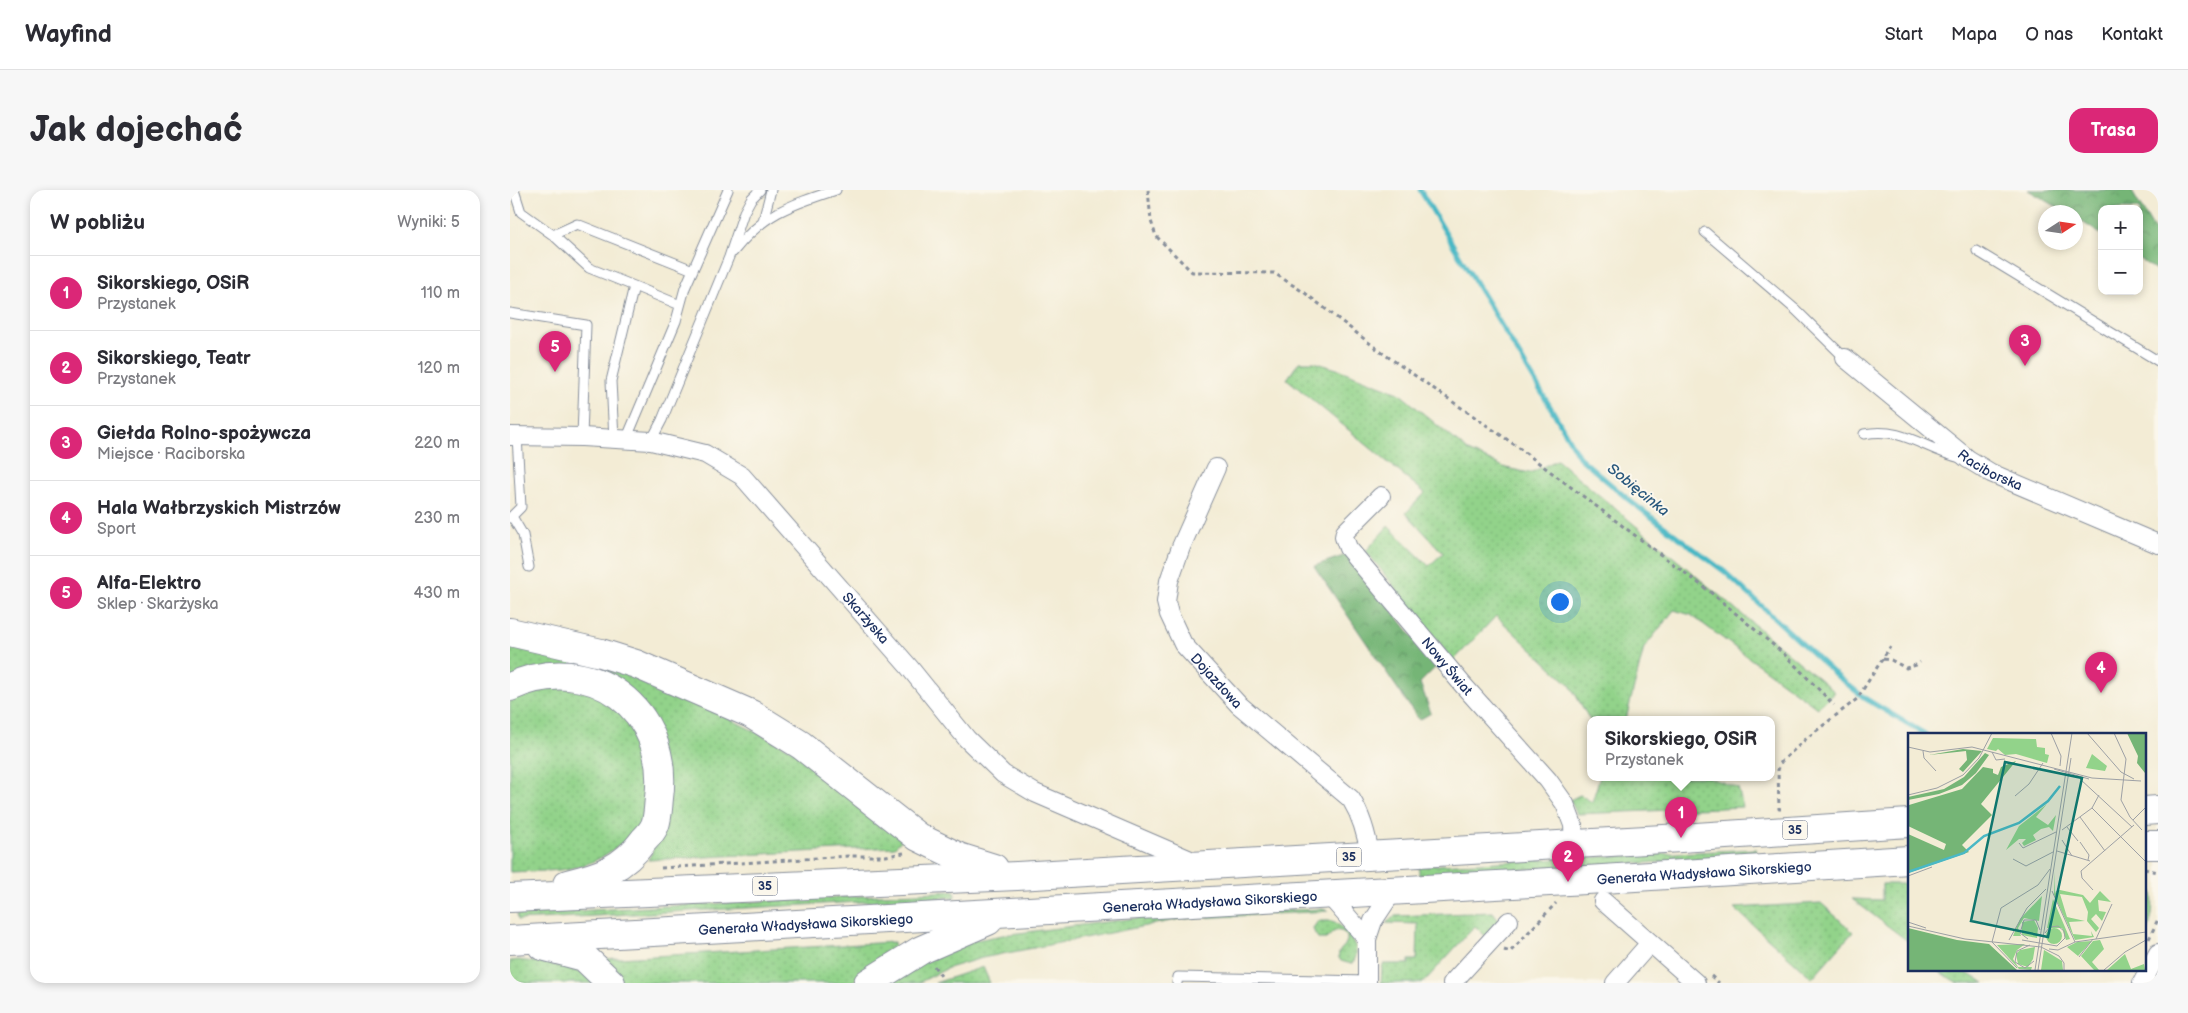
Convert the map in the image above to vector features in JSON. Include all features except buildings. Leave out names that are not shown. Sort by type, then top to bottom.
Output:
[{"type":"main road","points":[[510,632],[602,653],[636,664],[752,714],[801,746],[918,837],[959,857],[1017,876]]},
{"type":"main road","points":[[510,688],[538,677],[558,675],[579,677],[606,687],[640,714],[654,744],[659,763],[661,784],[655,826],[628,858],[599,877],[511,898]]},
{"type":"main road","name":"35","points":[[511,898],[976,876],[1017,876],[1908,823]]},
{"type":"main road","name":"Generała Władysława Sikorskiego","points":[[513,940],[1006,915],[1328,894],[1545,884],[1908,860]]},
{"type":"main road","points":[[976,876],[977,915]]},
{"type":"main road","points":[[868,983],[921,950],[1006,915]]},
{"type":"main road","points":[[513,940],[584,957],[611,983]]},
{"type":"street","name":"Raciborska","points":[[1845,358],[1968,459],[1991,472],[2158,544]]},
{"type":"street","name":"Skarżyska","points":[[514,436],[582,437],[650,442],[705,454],[742,476],[909,667],[967,739],[1003,774],[1035,793],[1202,865]]},
{"type":"street","name":"Dojazdowa","points":[[1216,468],[1181,547],[1170,581],[1166,602],[1169,614],[1182,644],[1238,704],[1351,799],[1360,813],[1367,836],[1370,856]]},
{"type":"street","name":"Nowy Świat","points":[[1381,496],[1345,532],[1344,537],[1348,548],[1463,684],[1548,780],[1566,804],[1573,825],[1574,844]]},
{"type":"street","points":[[1366,982],[1367,939],[1374,921],[1393,891]]},
{"type":"street","points":[[1328,894],[1367,939]]},
{"type":"street","points":[[1603,901],[1696,983]]},
{"type":"street","points":[[1452,983],[1509,921]]},
{"type":"street","points":[[1615,983],[1650,943]]},
{"type":"street","points":[[2146,970],[2152,950]]},
{"type":"street","points":[[2142,983],[2146,970]]},
{"type":"lane","points":[[514,190],[521,212],[553,235],[589,268],[680,305]]},
{"type":"lane","points":[[620,439],[676,321],[693,270],[728,190]]},
{"type":"lane","points":[[650,442],[662,420],[729,257],[744,212],[751,199],[760,190]]},
{"type":"lane","points":[[763,221],[771,190]]},
{"type":"lane","points":[[729,257],[741,242],[763,221],[785,208],[836,190]]},
{"type":"lane","points":[[553,235],[577,224],[693,270]]},
{"type":"lane","points":[[1705,232],[1796,310],[1845,358]]},
{"type":"lane","points":[[1977,251],[2158,361]]},
{"type":"lane","points":[[620,439],[611,381],[634,286]]},
{"type":"lane","points":[[510,313],[586,325],[582,437]]},
{"type":"lane","points":[[1864,434],[1878,431],[1909,437],[1947,455],[1968,459]]},
{"type":"lane","points":[[514,436],[521,508],[511,518],[523,535],[529,567]]},
{"type":"lane","points":[[1178,983],[1178,977],[1366,982]]},
{"type":"path","points":[[1148,191],[1151,221],[1156,236],[1192,272],[1274,273],[1305,293],[1381,352],[1515,445],[1709,591],[1784,654],[1834,705]]},
{"type":"path","points":[[1779,809],[1778,770],[1781,762],[1835,715],[1857,699],[1890,647]]},
{"type":"path","points":[[1883,659],[1891,660],[1906,668],[1916,666],[1920,662]]},
{"type":"path","points":[[656,869],[850,856],[886,856],[905,852]]},
{"type":"path","points":[[2152,950],[2158,919]]},
{"type":"green space","points":[[2028,190],[2131,190],[2140,205],[2098,205],[2098,232],[2083,223],[2083,205],[2054,205]]},
{"type":"green space","points":[[2143,210],[2158,236],[2158,271],[2143,262]]},
{"type":"green space","points":[[1299,362],[1314,362],[1399,393],[1468,451],[1506,468],[1530,473],[1557,460],[1835,692],[1817,708],[1691,615],[1674,610],[1644,648],[1627,716],[1588,716],[1570,685],[1496,616],[1453,661],[1366,551],[1388,526],[1429,566],[1443,553],[1406,513],[1425,493],[1287,379]]},
{"type":"green space","points":[[1349,554],[1436,667],[1420,683],[1431,713],[1419,720],[1314,566]]},
{"type":"green space","points":[[510,643],[634,671],[794,751],[906,835],[895,847],[648,860],[662,823],[630,692],[510,678]]},
{"type":"green space","points":[[544,684],[606,696],[649,747],[648,810],[638,831],[624,849],[620,844],[594,861],[568,869],[510,872],[510,697]]},
{"type":"green space","points":[[1599,781],[1719,781],[1738,788],[1743,807],[1577,814],[1570,800],[1580,795],[1592,802]]},
{"type":"green space","points":[[1756,849],[1756,857],[1419,875],[1419,866]]},
{"type":"green space","points":[[2146,880],[2153,897],[2152,915],[2146,936]]},
{"type":"green space","points":[[1882,884],[1908,884],[1908,941],[1852,899],[1882,900]]},
{"type":"green space","points":[[955,891],[955,897],[518,920],[517,914]]},
{"type":"green space","points":[[1821,903],[1853,932],[1812,978],[1734,908]]},
{"type":"green space","points":[[1323,909],[1328,911],[1181,919],[982,958],[948,968],[918,983],[890,983],[921,962],[971,941],[1003,935],[1160,915]]},
{"type":"green space","points":[[1493,912],[1499,920],[1485,936],[1475,926],[1423,983],[1381,983],[1384,964],[1409,964],[1409,960],[1417,960],[1418,924],[1386,923],[1395,916]]},
{"type":"green space","points":[[1318,921],[1333,921],[1348,934],[1355,946],[1356,953],[1355,959],[1351,964],[1341,961],[1339,956],[1347,940],[1345,934],[1341,931],[1335,931],[1326,939],[1319,939],[1313,928]]},
{"type":"green space","points":[[894,942],[895,952],[850,983],[623,983],[602,959]]},
{"type":"green space","points":[[519,960],[570,969],[598,983],[510,983],[510,961]]},
{"type":"green space","points":[[983,967],[990,983],[935,983]]},
{"type":"green space","points":[[1936,970],[1961,970],[1985,983],[1958,983]]},
{"type":"waterway","name":"Sobięcinka","points":[[1420,190],[1579,457],[1630,501],[1725,572],[1837,676],[1866,699],[1923,733]]},
{"type":"place","name":"Giełda Rolno-spożywcza","points":[[2025,366]]},
{"type":"place","name":"Alfa-Elektro","points":[[555,372]]},
{"type":"place","name":"Hala Wałbrzyskich Mistrzów","points":[[2101,693]]},
{"type":"place","name":"Sikorskiego, OSiR","points":[[1681,838]]},
{"type":"place","name":"Sikorskiego, Teatr","points":[[1568,882]]}]
